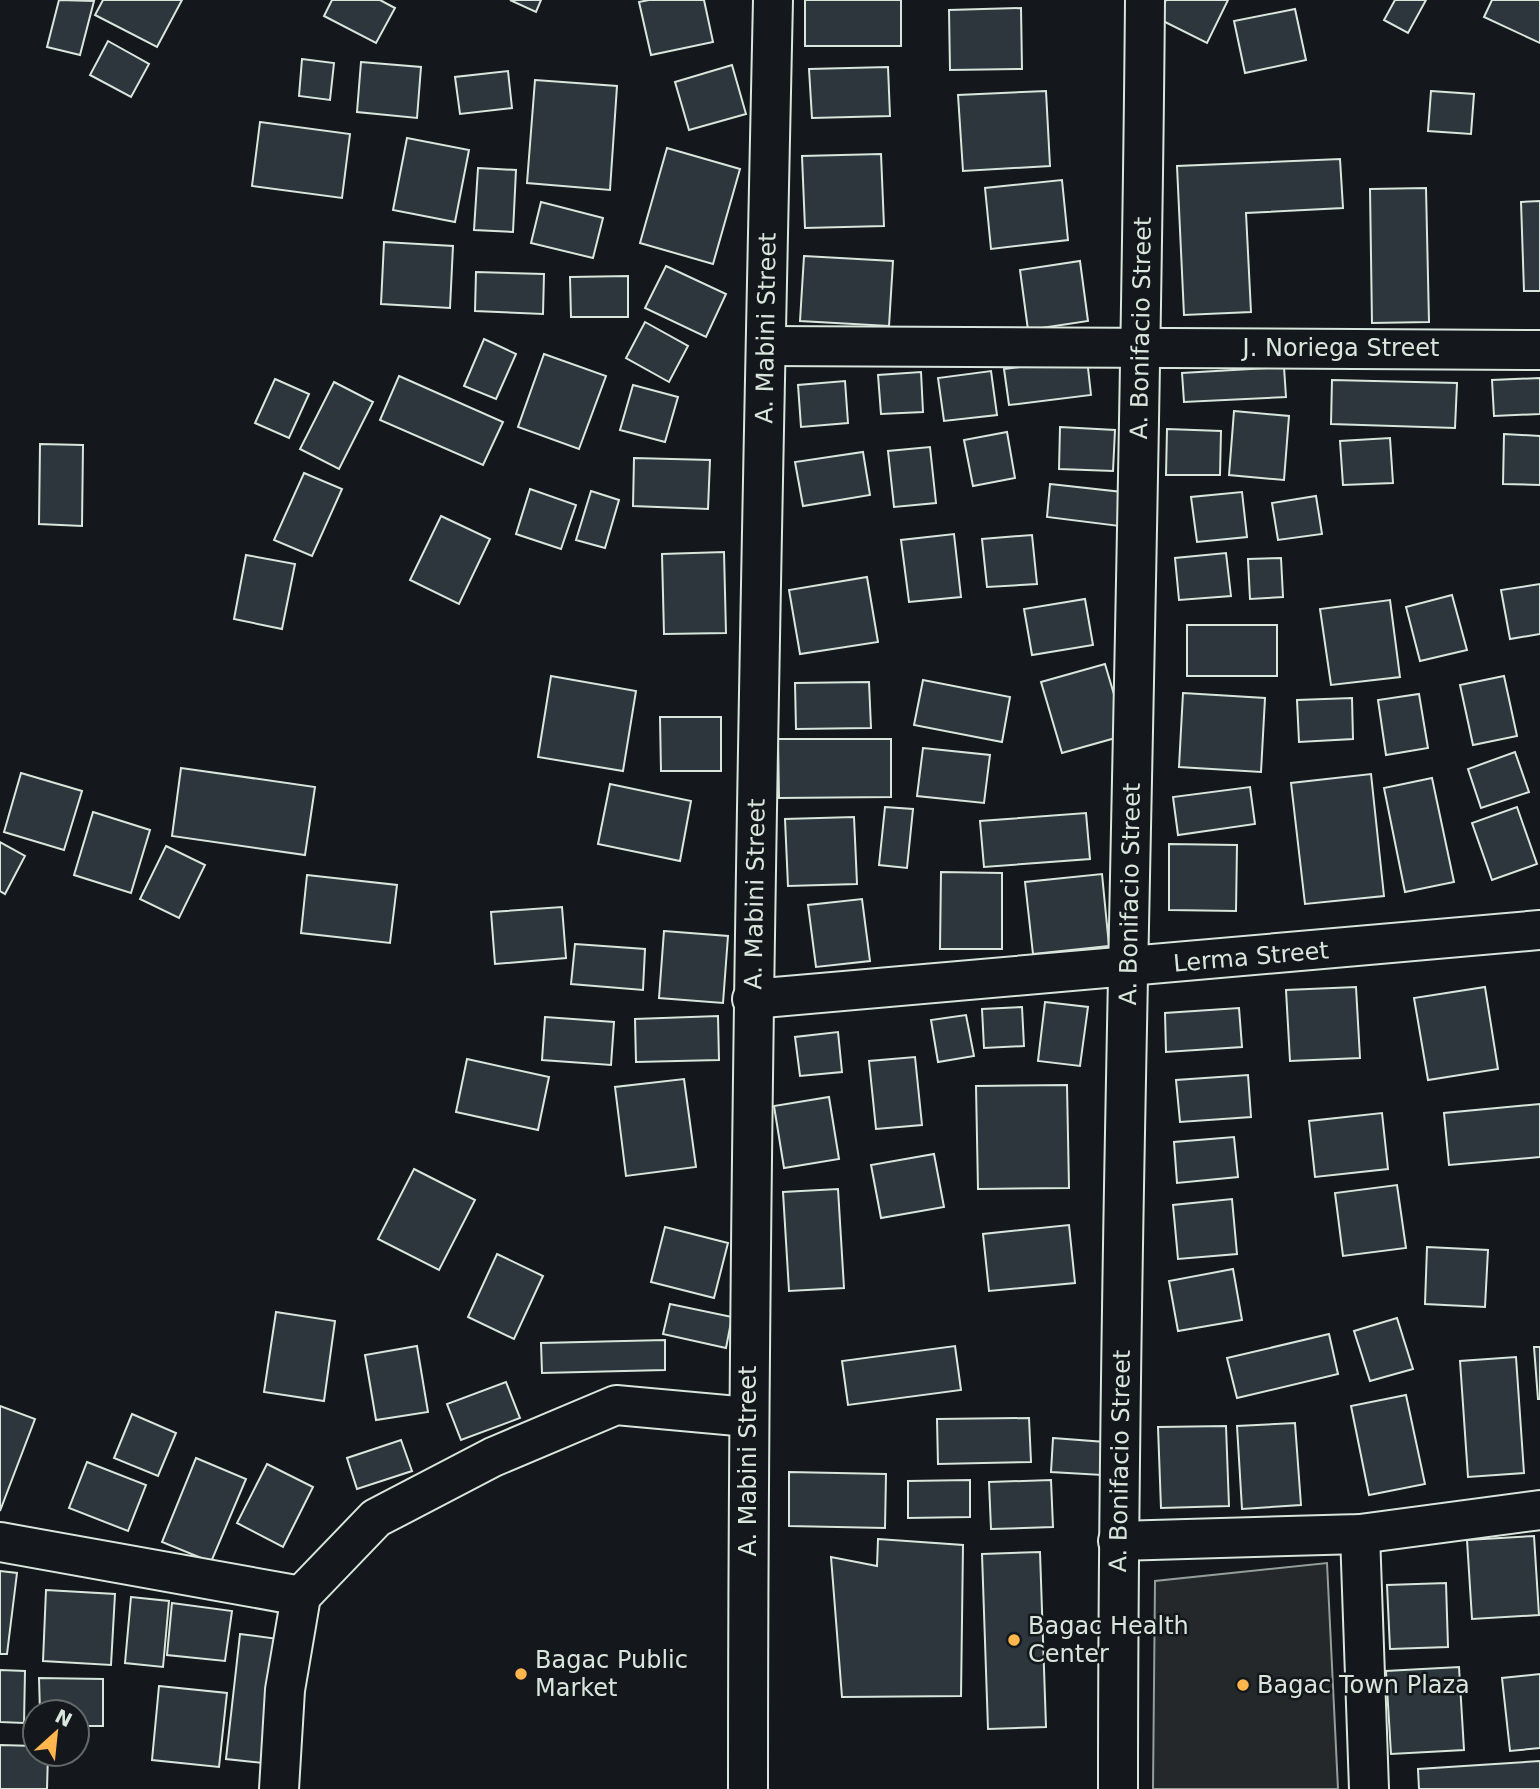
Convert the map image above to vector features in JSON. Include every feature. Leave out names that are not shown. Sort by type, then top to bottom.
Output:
[{"type":"street","name":"A. Mabini Street","points":[[748,1789],[752,999],[773,0]]},
{"type":"street","name":"A. Bonifacio Street","points":[[1118,1789],[1118,1541],[1142,347],[1145,0]]},
{"type":"street","name":"J. Noriega Street","points":[[766,346],[1540,350]]},
{"type":"street","name":"Lerma Street","points":[[752,999],[1540,930]]},
{"type":"street","points":[[279,1789],[285,1690],[301,1596],[376,1518],[493,1457],[615,1405],[748,1417]]},
{"type":"street","points":[[1118,1541],[1360,1534],[1540,1510]]},
{"type":"street","points":[[1360,1534],[1369,1789]]},
{"type":"street","points":[[0,1542],[301,1596]]},
{"type":"shaded area","name":"Bagac Town Plaza","points":[[1327,1563],[1338,1789],[1153,1789],[1155,1581]]},
{"type":"building","points":[[59,0],[94,1],[80,55],[47,47]]},
{"type":"building","points":[[103,0],[182,0],[157,47],[95,15]]},
{"type":"building","points":[[332,0],[380,0],[395,8],[376,43],[324,16]]},
{"type":"building","points":[[510,0],[541,0],[536,12]]},
{"type":"building","points":[[704,0],[713,42],[651,55],[639,2]]},
{"type":"building","points":[[805,0],[901,0],[901,46],[805,46]]},
{"type":"building","points":[[1166,0],[1228,0],[1207,43],[1157,18]]},
{"type":"building","points":[[1395,0],[1426,0],[1408,33],[1384,20]]},
{"type":"building","points":[[1492,0],[1540,0],[1540,43],[1484,17]]},
{"type":"building","points":[[1021,8],[1022,69],[950,70],[949,10]]},
{"type":"building","points":[[1295,9],[1306,60],[1245,73],[1234,21]]},
{"type":"building","points":[[108,41],[149,64],[131,97],[90,75]]},
{"type":"building","points":[[302,59],[334,63],[330,100],[299,96]]},
{"type":"building","points":[[361,62],[421,67],[417,118],[357,112]]},
{"type":"building","points":[[732,65],[746,114],[689,130],[675,82]]},
{"type":"building","points":[[888,67],[890,116],[812,118],[809,69]]},
{"type":"building","points":[[508,71],[512,108],[460,114],[455,77]]},
{"type":"building","points":[[535,80],[617,86],[610,190],[527,183]]},
{"type":"building","points":[[1046,91],[1050,166],[963,171],[958,95]]},
{"type":"building","points":[[1431,91],[1474,94],[1471,134],[1428,131]]},
{"type":"building","points":[[260,122],[350,134],[342,198],[252,186]]},
{"type":"building","points":[[407,138],[469,150],[455,222],[393,210]]},
{"type":"building","points":[[667,148],[740,169],[713,264],[640,243]]},
{"type":"building","points":[[881,154],[884,226],[805,228],[802,156]]},
{"type":"building","points":[[1340,159],[1343,208],[1246,213],[1251,312],[1184,315],[1177,166]]},
{"type":"building","points":[[478,168],[516,170],[513,232],[474,230]]},
{"type":"building","points":[[1062,180],[1068,240],[991,249],[985,188]]},
{"type":"building","points":[[1426,188],[1429,322],[1372,323],[1370,189]]},
{"type":"building","points":[[1540,201],[1540,291],[1524,291],[1521,202]]},
{"type":"building","points":[[541,202],[603,218],[593,258],[531,243]]},
{"type":"building","points":[[384,242],[453,246],[450,308],[381,304]]},
{"type":"building","points":[[804,256],[893,261],[889,326],[800,321]]},
{"type":"building","points":[[1080,261],[1088,321],[1028,330],[1020,270]]},
{"type":"building","points":[[666,266],[726,294],[706,337],[645,308]]},
{"type":"building","points":[[476,272],[544,274],[543,314],[475,311]]},
{"type":"building","points":[[628,276],[628,317],[571,317],[570,277]]},
{"type":"building","points":[[645,322],[688,346],[669,382],[626,358]]},
{"type":"building","points":[[484,339],[516,354],[496,399],[464,386]]},
{"type":"building","points":[[544,354],[606,376],[579,449],[518,427]]},
{"type":"building","points":[[1087,359],[1091,395],[1009,405],[1004,369]]},
{"type":"building","points":[[1284,367],[1286,397],[1184,402],[1182,373]]},
{"type":"building","points":[[991,371],[997,415],[944,421],[938,378]]},
{"type":"building","points":[[921,372],[923,412],[881,414],[878,375]]},
{"type":"building","points":[[399,376],[503,422],[483,465],[380,420]]},
{"type":"building","points":[[1540,378],[1540,414],[1494,416],[1492,380]]},
{"type":"building","points":[[275,379],[309,394],[289,438],[255,423]]},
{"type":"building","points":[[1332,380],[1457,383],[1455,428],[1331,424]]},
{"type":"building","points":[[845,381],[848,423],[801,427],[798,385]]},
{"type":"building","points":[[334,382],[373,402],[339,469],[300,449]]},
{"type":"building","points":[[633,385],[678,397],[665,442],[620,430]]},
{"type":"building","points":[[1234,411],[1289,416],[1284,480],[1229,475]]},
{"type":"building","points":[[1060,427],[1115,430],[1113,471],[1059,469]]},
{"type":"building","points":[[1167,429],[1221,431],[1220,475],[1166,475]]},
{"type":"building","points":[[1007,432],[1015,478],[973,486],[964,440]]},
{"type":"building","points":[[1504,434],[1540,436],[1540,485],[1503,484]]},
{"type":"building","points":[[1390,438],[1393,483],[1343,485],[1340,441]]},
{"type":"building","points":[[40,444],[83,445],[82,526],[39,524]]},
{"type":"building","points":[[930,447],[936,503],[894,507],[888,451]]},
{"type":"building","points":[[863,452],[870,495],[803,506],[795,462]]},
{"type":"building","points":[[634,458],[710,460],[708,509],[633,506]]},
{"type":"building","points":[[304,473],[342,489],[312,556],[274,540]]},
{"type":"building","points":[[1050,484],[1122,492],[1119,526],[1047,517]]},
{"type":"building","points":[[530,489],[576,505],[561,549],[516,534]]},
{"type":"building","points":[[591,491],[619,500],[605,548],[576,540]]},
{"type":"building","points":[[1242,492],[1247,537],[1197,542],[1191,497]]},
{"type":"building","points":[[1316,496],[1322,534],[1278,540],[1272,503]]},
{"type":"building","points":[[441,516],[490,539],[459,604],[410,580]]},
{"type":"building","points":[[954,534],[961,597],[909,602],[901,540]]},
{"type":"building","points":[[1032,535],[1037,584],[987,587],[982,539]]},
{"type":"building","points":[[724,552],[726,633],[664,634],[662,554]]},
{"type":"building","points":[[1226,553],[1231,596],[1179,600],[1175,558]]},
{"type":"building","points":[[246,555],[295,564],[282,629],[234,619]]},
{"type":"building","points":[[1281,558],[1283,597],[1250,599],[1248,559]]},
{"type":"building","points":[[867,577],[878,642],[800,654],[789,590]]},
{"type":"building","points":[[1540,584],[1540,634],[1510,639],[1501,590]]},
{"type":"building","points":[[1452,595],[1467,650],[1420,661],[1406,607]]},
{"type":"building","points":[[1085,599],[1093,645],[1032,655],[1024,609]]},
{"type":"building","points":[[1390,600],[1400,677],[1331,685],[1320,609]]},
{"type":"building","points":[[1187,625],[1277,625],[1277,676],[1187,676]]},
{"type":"building","points":[[1105,664],[1126,735],[1062,753],[1041,682]]},
{"type":"building","points":[[551,676],[636,691],[623,771],[538,757]]},
{"type":"building","points":[[1504,676],[1517,736],[1473,745],[1460,685]]},
{"type":"building","points":[[923,680],[1010,697],[1002,742],[914,725]]},
{"type":"building","points":[[869,682],[871,728],[796,729],[795,683]]},
{"type":"building","points":[[1183,693],[1265,698],[1261,772],[1179,767]]},
{"type":"building","points":[[1419,694],[1428,748],[1386,755],[1378,700]]},
{"type":"building","points":[[1352,698],[1353,739],[1299,742],[1297,700]]},
{"type":"building","points":[[660,717],[721,717],[721,771],[661,771]]},
{"type":"building","points":[[778,739],[891,739],[891,797],[779,798]]},
{"type":"building","points":[[923,748],[990,755],[984,803],[917,796]]},
{"type":"building","points":[[1515,752],[1529,792],[1481,808],[1468,769]]},
{"type":"building","points":[[181,768],[315,787],[305,855],[172,836]]},
{"type":"building","points":[[21,773],[82,791],[64,850],[4,832]]},
{"type":"building","points":[[1371,774],[1384,896],[1305,904],[1291,783]]},
{"type":"building","points":[[1432,778],[1454,882],[1405,892],[1384,788]]},
{"type":"building","points":[[610,784],[691,801],[680,861],[598,844]]},
{"type":"building","points":[[1250,787],[1255,824],[1178,835],[1173,797]]},
{"type":"building","points":[[885,807],[913,809],[907,868],[879,865]]},
{"type":"building","points":[[1517,807],[1537,864],[1492,880],[1472,823]]},
{"type":"building","points":[[93,812],[150,830],[131,893],[74,875]]},
{"type":"building","points":[[1086,813],[1090,859],[984,867],[980,821]]},
{"type":"building","points":[[854,817],[857,884],[788,886],[785,819]]},
{"type":"building","points":[[0,842],[25,856],[5,894],[0,891]]},
{"type":"building","points":[[1169,844],[1237,845],[1236,911],[1169,910]]},
{"type":"building","points":[[166,846],[205,865],[179,918],[140,899]]},
{"type":"building","points":[[941,872],[1002,873],[1002,949],[940,949]]},
{"type":"building","points":[[1102,874],[1109,946],[1033,954],[1025,882]]},
{"type":"building","points":[[307,875],[397,885],[390,943],[301,933]]},
{"type":"building","points":[[862,899],[870,961],[816,967],[808,905]]},
{"type":"building","points":[[562,907],[566,958],[495,964],[491,912]]},
{"type":"building","points":[[664,931],[728,936],[723,1003],[659,998]]},
{"type":"building","points":[[575,944],[645,949],[643,990],[571,984]]},
{"type":"building","points":[[1356,987],[1360,1058],[1290,1061],[1286,990]]},
{"type":"building","points":[[1485,987],[1498,1069],[1428,1080],[1414,998]]},
{"type":"building","points":[[1045,1002],[1088,1007],[1080,1066],[1038,1061]]},
{"type":"building","points":[[1022,1007],[1024,1046],[984,1048],[982,1009]]},
{"type":"building","points":[[1239,1008],[1242,1047],[1166,1052],[1165,1013]]},
{"type":"building","points":[[966,1015],[974,1056],[938,1062],[931,1020]]},
{"type":"building","points":[[718,1016],[719,1060],[636,1062],[635,1019]]},
{"type":"building","points":[[545,1017],[614,1022],[611,1065],[542,1060]]},
{"type":"building","points":[[838,1032],[842,1072],[800,1076],[795,1037]]},
{"type":"building","points":[[915,1057],[922,1125],[876,1129],[869,1061]]},
{"type":"building","points":[[467,1059],[549,1077],[538,1130],[456,1112]]},
{"type":"building","points":[[1248,1075],[1251,1117],[1180,1122],[1176,1080]]},
{"type":"building","points":[[684,1079],[696,1167],[626,1176],[615,1087]]},
{"type":"building","points":[[1067,1085],[1069,1188],[978,1189],[976,1086]]},
{"type":"building","points":[[829,1097],[839,1159],[784,1168],[774,1106]]},
{"type":"building","points":[[1540,1104],[1540,1157],[1449,1165],[1444,1113]]},
{"type":"building","points":[[1382,1113],[1388,1169],[1315,1177],[1309,1121]]},
{"type":"building","points":[[1234,1137],[1238,1177],[1177,1183],[1174,1142]]},
{"type":"building","points":[[934,1154],[944,1207],[881,1218],[871,1165]]},
{"type":"building","points":[[414,1169],[475,1200],[439,1270],[378,1239]]},
{"type":"building","points":[[1397,1185],[1406,1248],[1343,1256],[1335,1193]]},
{"type":"building","points":[[838,1189],[844,1288],[789,1291],[783,1192]]},
{"type":"building","points":[[1232,1199],[1237,1254],[1178,1259],[1173,1205]]},
{"type":"building","points":[[1069,1225],[1075,1283],[989,1291],[983,1234]]},
{"type":"building","points":[[665,1227],[728,1243],[714,1298],[651,1282]]},
{"type":"building","points":[[1427,1247],[1488,1250],[1485,1307],[1425,1304]]},
{"type":"building","points":[[497,1254],[543,1276],[514,1339],[468,1317]]},
{"type":"building","points":[[1233,1269],[1242,1320],[1178,1331],[1169,1281]]},
{"type":"building","points":[[670,1304],[732,1317],[726,1348],[663,1334]]},
{"type":"building","points":[[276,1312],[335,1321],[324,1401],[264,1392]]},
{"type":"building","points":[[1397,1318],[1413,1369],[1370,1381],[1354,1331]]},
{"type":"building","points":[[1329,1334],[1338,1374],[1237,1398],[1227,1358]]},
{"type":"building","points":[[665,1340],[665,1370],[542,1373],[541,1343]]},
{"type":"building","points":[[417,1346],[428,1412],[376,1420],[365,1355]]},
{"type":"building","points":[[955,1346],[961,1390],[848,1405],[842,1361]]},
{"type":"building","points":[[1534,1347],[1540,1347],[1540,1399],[1538,1399]]},
{"type":"building","points":[[1516,1357],[1524,1473],[1468,1477],[1460,1361]]},
{"type":"building","points":[[506,1382],[520,1418],[461,1440],[447,1404]]},
{"type":"building","points":[[1406,1395],[1425,1484],[1369,1495],[1351,1406]]},
{"type":"building","points":[[0,1406],[35,1419],[0,1511]]},
{"type":"building","points":[[132,1414],[176,1433],[158,1476],[114,1458]]},
{"type":"building","points":[[1029,1418],[1031,1462],[938,1464],[937,1419]]},
{"type":"building","points":[[1295,1423],[1301,1505],[1242,1509],[1237,1426]]},
{"type":"building","points":[[1226,1426],[1229,1506],[1161,1508],[1158,1427]]},
{"type":"building","points":[[1053,1438],[1105,1442],[1102,1475],[1051,1472]]},
{"type":"building","points":[[401,1440],[412,1471],[357,1489],[347,1458]]},
{"type":"building","points":[[196,1458],[246,1479],[211,1562],[162,1542]]},
{"type":"building","points":[[87,1462],[146,1485],[128,1531],[69,1508]]},
{"type":"building","points":[[267,1464],[313,1487],[283,1547],[237,1523]]},
{"type":"building","points":[[789,1472],[886,1474],[885,1528],[789,1526]]},
{"type":"building","points":[[970,1480],[970,1517],[908,1518],[908,1481]]},
{"type":"building","points":[[1051,1480],[1053,1527],[991,1529],[989,1482]]},
{"type":"building","points":[[1534,1536],[1539,1615],[1472,1619],[1467,1540]]},
{"type":"building","points":[[878,1539],[963,1545],[961,1696],[842,1697],[831,1557],[877,1566]]},
{"type":"building","name":"Bagac Health Center","points":[[1040,1552],[1046,1727],[988,1729],[982,1554]]},
{"type":"building","points":[[0,1571],[17,1573],[7,1654],[0,1654]]},
{"type":"building","points":[[1446,1583],[1448,1647],[1390,1649],[1387,1585]]},
{"type":"building","points":[[46,1590],[115,1594],[111,1665],[43,1661]]},
{"type":"building","points":[[131,1597],[169,1601],[163,1667],[125,1663]]},
{"type":"building","points":[[172,1603],[232,1611],[225,1661],[167,1655]]},
{"type":"building","points":[[240,1634],[286,1640],[272,1764],[226,1759]]},
{"type":"building","points":[[1459,1667],[1464,1750],[1391,1754],[1386,1671]]},
{"type":"building","points":[[0,1670],[25,1671],[21,1723],[0,1722]]},
{"type":"building","points":[[1540,1674],[1540,1748],[1510,1751],[1502,1678]]},
{"type":"building","points":[[39,1678],[103,1679],[103,1726],[91,1726],[91,1698],[40,1698]]},
{"type":"building","points":[[159,1686],[227,1693],[219,1767],[152,1760]]},
{"type":"building","points":[[0,1745],[21,1746],[21,1768],[48,1768],[47,1789],[0,1789]]},
{"type":"building","points":[[1540,1761],[1540,1789],[1419,1789],[1418,1769]]},
{"type":"place","name":"Bagac Health Center","points":[[1014,1640]]},
{"type":"place","name":"Bagac Public Market","points":[[521,1674]]},
{"type":"place","name":"Bagac Town Plaza","points":[[1243,1685]]}]
